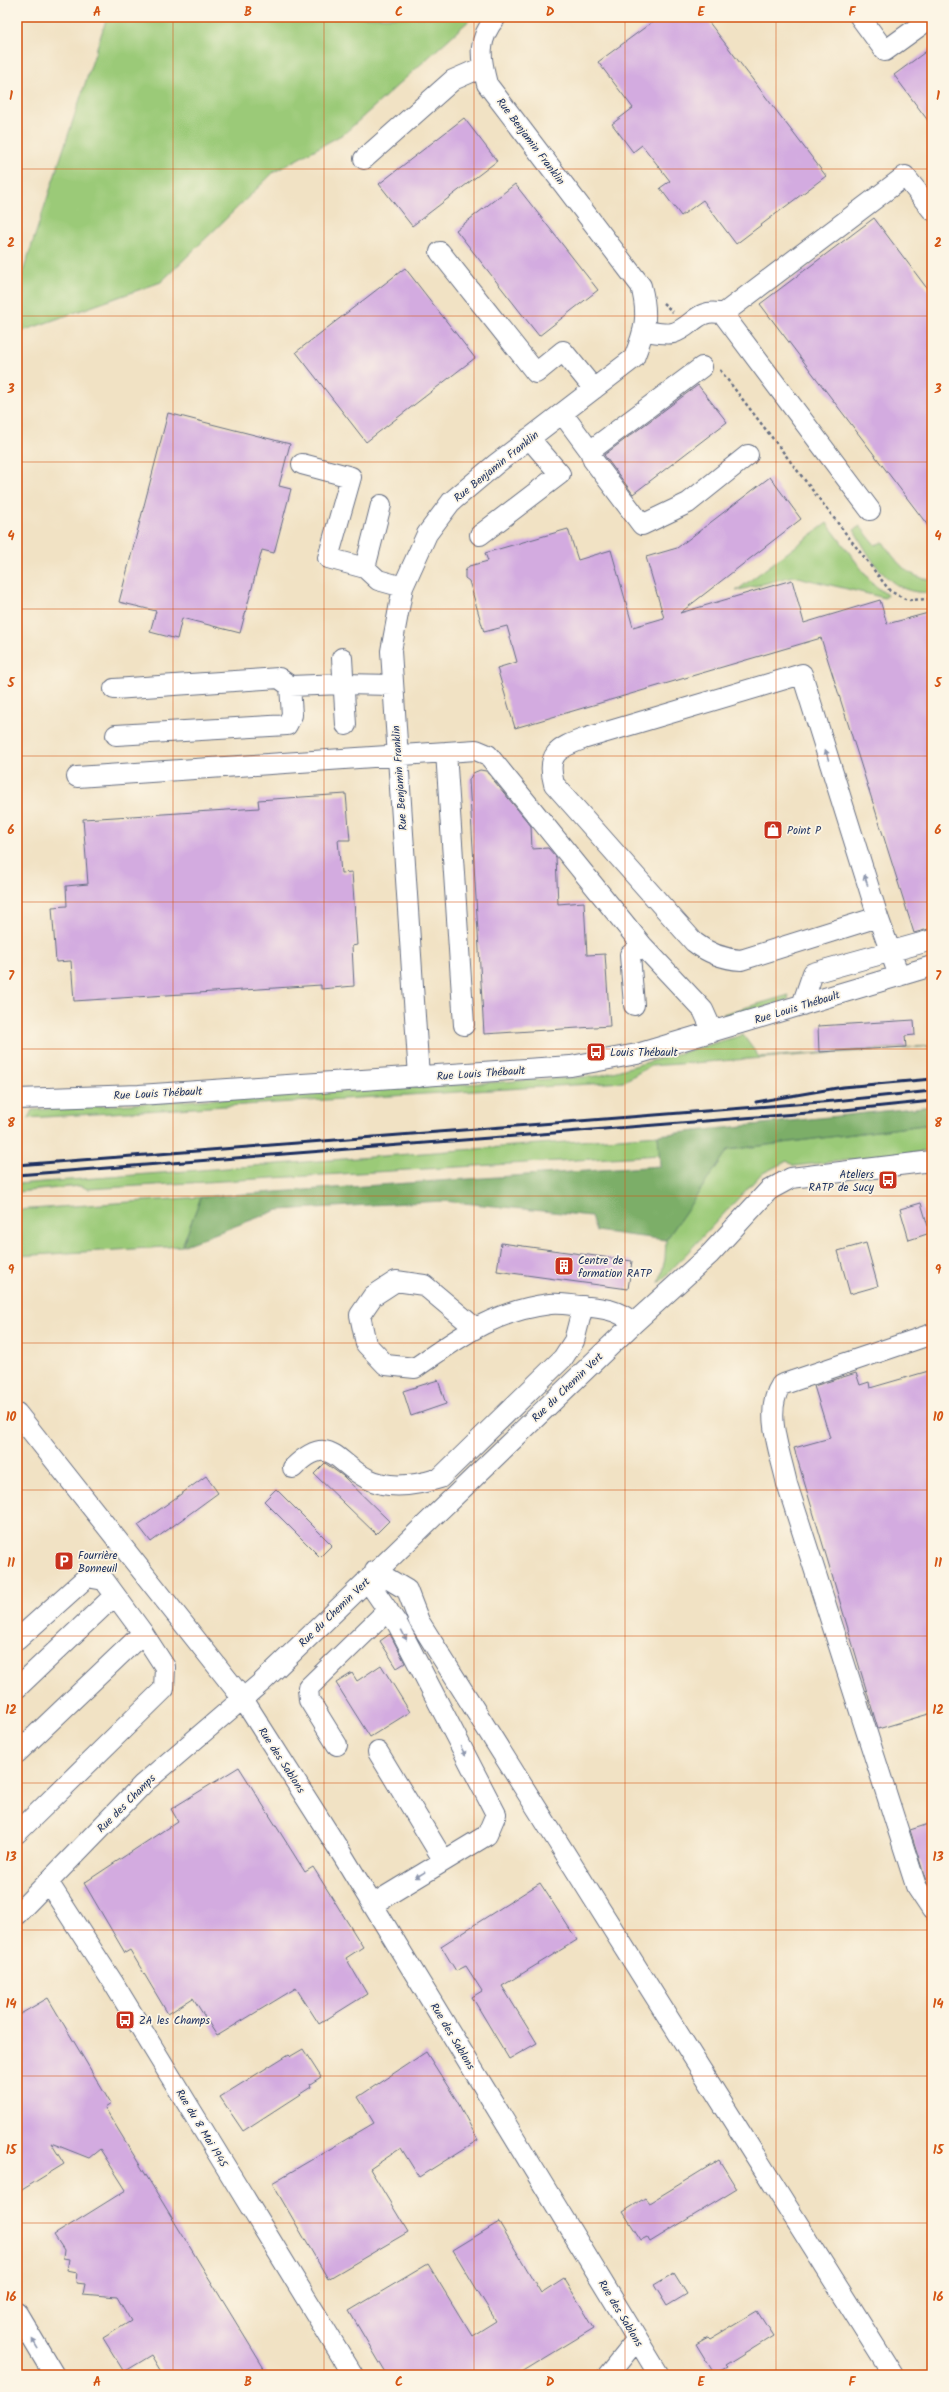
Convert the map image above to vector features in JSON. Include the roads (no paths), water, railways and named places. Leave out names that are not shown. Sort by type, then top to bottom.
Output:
[{"type":"street","name":"Rue Benjamin Franklin","points":[[419,1077],[391,651],[403,587],[427,534],[451,502],[529,438],[634,358],[645,331],[647,307],[641,286],[487,84],[481,59],[484,33],[496,17]]},
{"type":"street","points":[[860,17],[885,51],[932,17]]},
{"type":"street","points":[[364,159],[453,80],[483,67]]},
{"type":"street","points":[[723,314],[905,176],[932,210]]},
{"type":"street","points":[[440,252],[536,373],[563,351],[594,389]]},
{"type":"street","points":[[645,331],[672,333],[686,326],[692,319],[713,311],[723,314],[870,510]]},
{"type":"street","points":[[590,451],[702,367]]},
{"type":"street","points":[[562,413],[590,451],[593,460],[642,525],[688,503],[748,455]]},
{"type":"street","points":[[480,535],[560,474],[529,438]]},
{"type":"street","points":[[302,464],[351,477],[328,558],[365,568],[378,580],[403,587]]},
{"type":"street","points":[[365,568],[381,505]]},
{"type":"street","points":[[342,658],[346,725]]},
{"type":"street","points":[[878,917],[741,960],[729,959],[714,954],[694,942],[554,784],[551,773],[553,759],[557,751],[568,745],[802,674],[878,917],[899,976]]},
{"type":"street","points":[[114,689],[279,678],[290,686],[343,684],[393,685]]},
{"type":"street","points":[[116,735],[288,725],[292,715],[290,686]]},
{"type":"street","points":[[77,777],[476,750],[488,755],[642,945],[704,1010],[713,1032]]},
{"type":"street","points":[[446,752],[464,1025]]},
{"type":"street","points":[[802,1005],[813,972],[932,940]]},
{"type":"street","points":[[634,1005],[630,955],[642,945]]},
{"type":"street","name":"Rue Louis Thébault","points":[[17,1099],[139,1095],[571,1066],[637,1054],[932,966]]},
{"type":"street","name":"Rue du Chemin Vert","points":[[243,1699],[634,1323],[710,1254],[776,1184],[791,1178],[809,1175],[932,1161]]},
{"type":"street","points":[[474,1328],[424,1285],[396,1281],[373,1296],[360,1315],[366,1344],[386,1365],[415,1368],[474,1328],[504,1314],[551,1304],[608,1308],[623,1314],[634,1323]]},
{"type":"street","points":[[293,1468],[307,1454],[319,1451],[331,1451],[368,1479],[393,1485],[420,1484],[440,1478],[564,1358],[574,1341],[582,1306]]},
{"type":"street","points":[[932,1334],[781,1385],[775,1393],[774,1423],[788,1484],[916,1886],[932,1910]]},
{"type":"street","name":"Rue des Sablons","points":[[17,1413],[243,1699],[373,1904],[659,2375]]},
{"type":"street","points":[[371,1575],[496,1814],[487,1835],[373,1904]]},
{"type":"street","points":[[371,1575],[407,1590],[419,1621],[893,2375]]},
{"type":"street","points":[[17,1640],[86,1578],[104,1580],[143,1633],[165,1667],[164,1689],[17,1833]]},
{"type":"street","points":[[17,1688],[115,1596]]},
{"type":"street","points":[[337,1745],[309,1700],[308,1688],[388,1610]]},
{"type":"street","points":[[17,1753],[143,1633]]},
{"type":"street","name":"Rue des Champs","points":[[17,1914],[143,1784],[243,1699]]},
{"type":"street","points":[[378,1752],[444,1861]]},
{"type":"street","name":"Rue du 8 Mai 1945","points":[[48,1882],[114,1984],[353,2375]]},
{"type":"street","points":[[17,2312],[54,2375]]},
{"type":"street","points":[[608,2375],[636,2338]]},
{"type":"railway","points":[[756,1102],[843,1087],[932,1079]]},
{"type":"railway","points":[[17,1165],[834,1101],[932,1091]]},
{"type":"railway","points":[[17,1175],[834,1111],[932,1101]]},
{"type":"place","name":"Point P","points":[[773,830]]},
{"type":"place","name":"Louis Thébault","points":[[596,1052]]},
{"type":"place","name":"Ateliers RATP de Sucy","points":[[888,1180]]},
{"type":"place","name":"Centre de formation RATP","points":[[564,1266]]},
{"type":"place","name":"Fourrière Bonneuil","points":[[64,1561]]},
{"type":"place","name":"ZA les Champs","points":[[125,2020]]}]
